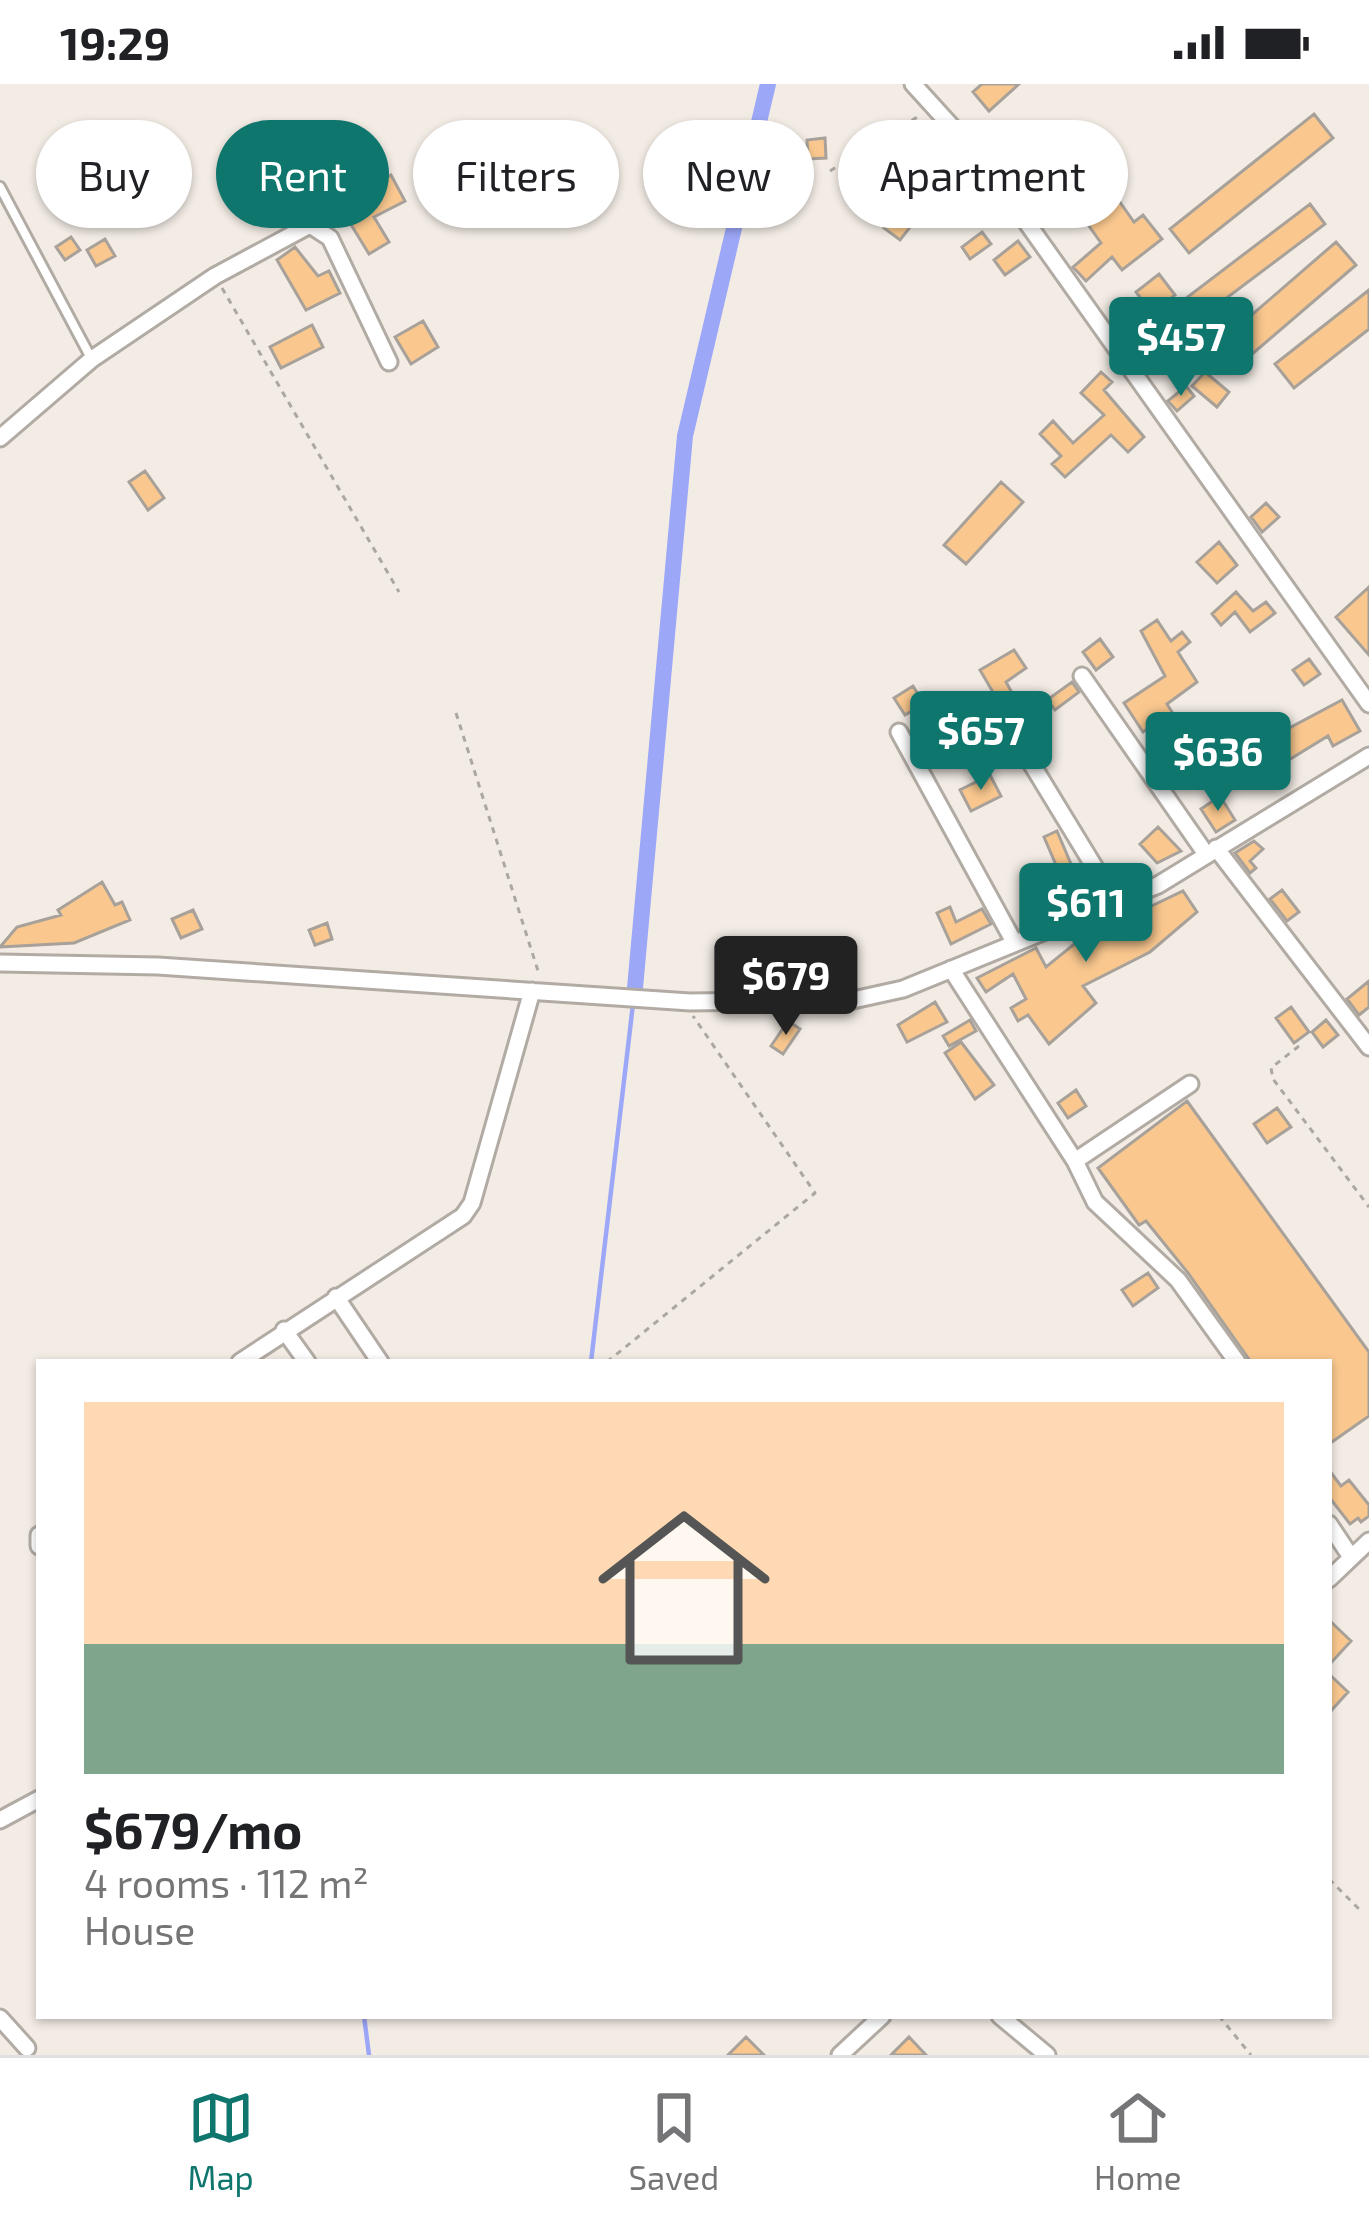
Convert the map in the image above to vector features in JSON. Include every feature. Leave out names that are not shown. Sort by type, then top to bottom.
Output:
[{"type":"street","points":[[913,84],[983,161],[1369,704]]},
{"type":"street","points":[[0,438],[92,359],[215,276],[310,225],[330,238],[389,362]]},
{"type":"street","points":[[1082,676],[1211,851],[1369,1047]]},
{"type":"street","points":[[1003,717],[1118,904]]},
{"type":"street","points":[[899,731],[1013,942]]},
{"type":"street","points":[[0,963],[158,966],[690,1002],[854,1000],[903,989],[1118,904],[1369,756]]},
{"type":"street","points":[[951,969],[1075,1161],[1095,1202],[1178,1280],[1235,1359]]},
{"type":"street","points":[[244,1359],[463,1216],[472,1203],[539,992]]},
{"type":"street","points":[[1075,1161],[1190,1084]]},
{"type":"street","points":[[336,1297],[378,1359]]},
{"type":"street","points":[[284,1330],[305,1359]]},
{"type":"street","points":[[1332,1528],[1351,1557]]},
{"type":"street","points":[[1332,1576],[1369,1541]]},
{"type":"street","points":[[0,1820],[36,1800]]},
{"type":"street","points":[[0,2018],[27,2048]]},
{"type":"street","points":[[840,2055],[879,2019]]},
{"type":"street","points":[[1004,2019],[1047,2055]]},
{"type":"lane","points":[[0,187],[92,359]]},
{"type":"path","points":[[830,171],[936,106]]},
{"type":"path","points":[[215,276],[399,592]]},
{"type":"path","points":[[456,713],[539,992]]},
{"type":"path","points":[[611,1359],[815,1193],[700,1030],[690,1002]]},
{"type":"path","points":[[1299,1046],[1271,1068],[1273,1079],[1369,1207]]},
{"type":"path","points":[[1332,1882],[1359,1909]]},
{"type":"path","points":[[1221,2019],[1251,2055]]},
{"type":"building","points":[[982,84],[1019,84],[989,111],[973,92]]},
{"type":"building","points":[[1314,114],[1333,138],[1189,253],[1170,229]]},
{"type":"building","points":[[825,138],[826,158],[814,159],[814,139]]},
{"type":"building","points":[[389,176],[405,201],[389,209]]},
{"type":"building","points":[[1310,204],[1325,224],[1200,318],[1185,299]]},
{"type":"building","points":[[1128,214],[1134,222],[1143,215],[1162,239],[1122,270],[1112,257],[1086,281],[1073,267],[1101,243],[1090,228],[1128,228]]},
{"type":"building","points":[[353,228],[381,228],[389,242],[369,254]]},
{"type":"building","points":[[884,228],[909,228],[900,240]]},
{"type":"building","points":[[982,232],[991,244],[970,259],[962,247]]},
{"type":"building","points":[[71,237],[80,250],[65,260],[56,247]]},
{"type":"building","points":[[105,239],[115,256],[96,266],[87,250]]},
{"type":"building","points":[[1018,241],[1030,257],[1005,275],[994,260]]},
{"type":"building","points":[[1336,242],[1356,265],[1251,355],[1232,332]]},
{"type":"building","points":[[295,247],[318,276],[329,271],[340,293],[306,310],[277,260]]},
{"type":"building","points":[[1159,274],[1175,295],[1152,313],[1136,292]]},
{"type":"building","points":[[1369,290],[1369,329],[1294,388],[1275,364]]},
{"type":"building","points":[[423,321],[438,347],[411,364],[395,337]]},
{"type":"building","points":[[312,325],[323,347],[281,368],[270,347]]},
{"type":"building","points":[[1101,372],[1112,382],[1104,390],[1144,437],[1128,452],[1111,435],[1065,477],[1052,464],[1061,456],[1040,434],[1053,421],[1073,443],[1104,415],[1081,393]]},
{"type":"building","points":[[1205,372],[1229,392],[1217,407],[1192,386]]},
{"type":"building","points":[[1186,386],[1194,396],[1177,411],[1168,401]]},
{"type":"building","points":[[145,471],[164,498],[148,510],[129,482]]},
{"type":"building","points":[[1001,482],[1023,502],[966,564],[944,545]]},
{"type":"building","points":[[1266,503],[1279,517],[1262,532],[1251,517]]},
{"type":"building","points":[[1219,542],[1237,565],[1217,583],[1197,562]]},
{"type":"building","points":[[1369,587],[1369,655],[1336,617]]},
{"type":"building","points":[[1236,592],[1253,611],[1266,602],[1275,613],[1250,632],[1235,612],[1221,625],[1212,614]]},
{"type":"building","points":[[1157,620],[1171,641],[1182,632],[1190,642],[1178,652],[1197,682],[1167,704],[1172,712],[1143,732],[1124,703],[1165,676],[1141,631]]},
{"type":"building","points":[[1100,639],[1113,657],[1096,670],[1083,652]]},
{"type":"building","points":[[1014,650],[1026,668],[1006,682],[1011,691],[997,699],[980,670]]},
{"type":"building","points":[[1309,659],[1320,674],[1304,685],[1293,670]]},
{"type":"building","points":[[1072,682],[1079,692],[1055,710],[1047,700]]},
{"type":"building","points":[[913,686],[924,704],[905,715],[894,698]]},
{"type":"building","points":[[1342,700],[1360,731],[1333,746],[1328,736],[1274,769],[1262,754],[1254,761],[1246,751]]},
{"type":"building","points":[[990,775],[1001,796],[971,811],[960,790]]},
{"type":"building","points":[[1220,796],[1235,820],[1216,832],[1201,809]]},
{"type":"building","points":[[1158,827],[1181,851],[1157,863],[1140,844]]},
{"type":"building","points":[[1057,831],[1074,871],[1081,868],[1097,894],[1078,903],[1074,892],[1044,912],[1034,897],[1062,879],[1044,837]]},
{"type":"building","points":[[1254,841],[1263,849],[1250,861],[1256,868],[1250,873],[1235,853]]},
{"type":"building","points":[[102,882],[115,905],[122,902],[130,920],[74,943],[0,947],[17,927],[61,915],[58,910]]},
{"type":"building","points":[[1282,890],[1299,912],[1287,921],[1270,899]]},
{"type":"building","points":[[1183,891],[1197,912],[1150,952],[1083,986],[1096,1003],[1049,1044],[1028,1015],[1018,1021],[1011,1008],[1026,999],[1013,974],[986,992],[977,978],[1036,948],[1046,967],[1099,924],[1102,929]]},
{"type":"building","points":[[950,907],[956,922],[982,909],[991,924],[951,944],[937,913]]},
{"type":"building","points":[[193,910],[202,929],[181,938],[172,919]]},
{"type":"building","points":[[327,923],[332,939],[315,945],[309,930]]},
{"type":"building","points":[[1369,981],[1369,1007],[1359,1015],[1347,999]]},
{"type":"building","points":[[935,1002],[947,1022],[907,1042],[898,1025]]},
{"type":"building","points":[[1291,1007],[1309,1032],[1294,1043],[1276,1018]]},
{"type":"building","points":[[970,1020],[976,1031],[949,1046],[943,1036]]},
{"type":"building","points":[[1326,1020],[1338,1035],[1323,1047],[1312,1032]]},
{"type":"building","points":[[788,1021],[800,1029],[783,1054],[771,1046]]},
{"type":"building","points":[[961,1042],[994,1085],[975,1099],[945,1053]]},
{"type":"building","points":[[1076,1090],[1086,1106],[1068,1118],[1058,1103]]},
{"type":"building","points":[[1187,1101],[1369,1352],[1369,1416],[1332,1442],[1332,1359],[1249,1359],[1188,1273],[1146,1221],[1139,1225],[1098,1168]]},
{"type":"building","points":[[1277,1108],[1291,1127],[1267,1143],[1254,1124]]},
{"type":"building","points":[[1148,1273],[1158,1288],[1133,1306],[1122,1290]]},
{"type":"building","points":[[1332,1474],[1341,1486],[1349,1480],[1369,1505],[1369,1516],[1350,1524],[1332,1501]]},
{"type":"building","points":[[1332,1623],[1351,1641],[1332,1662]]},
{"type":"building","points":[[1332,1677],[1348,1692],[1332,1710]]},
{"type":"building","points":[[746,2037],[764,2055],[728,2055]]},
{"type":"building","points":[[909,2037],[926,2055],[891,2055]]},
{"type":"waterway","points":[[634,999],[685,436],[768,84]]},
{"type":"waterway","points":[[591,1359],[633,1004]]},
{"type":"waterway","points":[[364,2019],[369,2055]]}]
